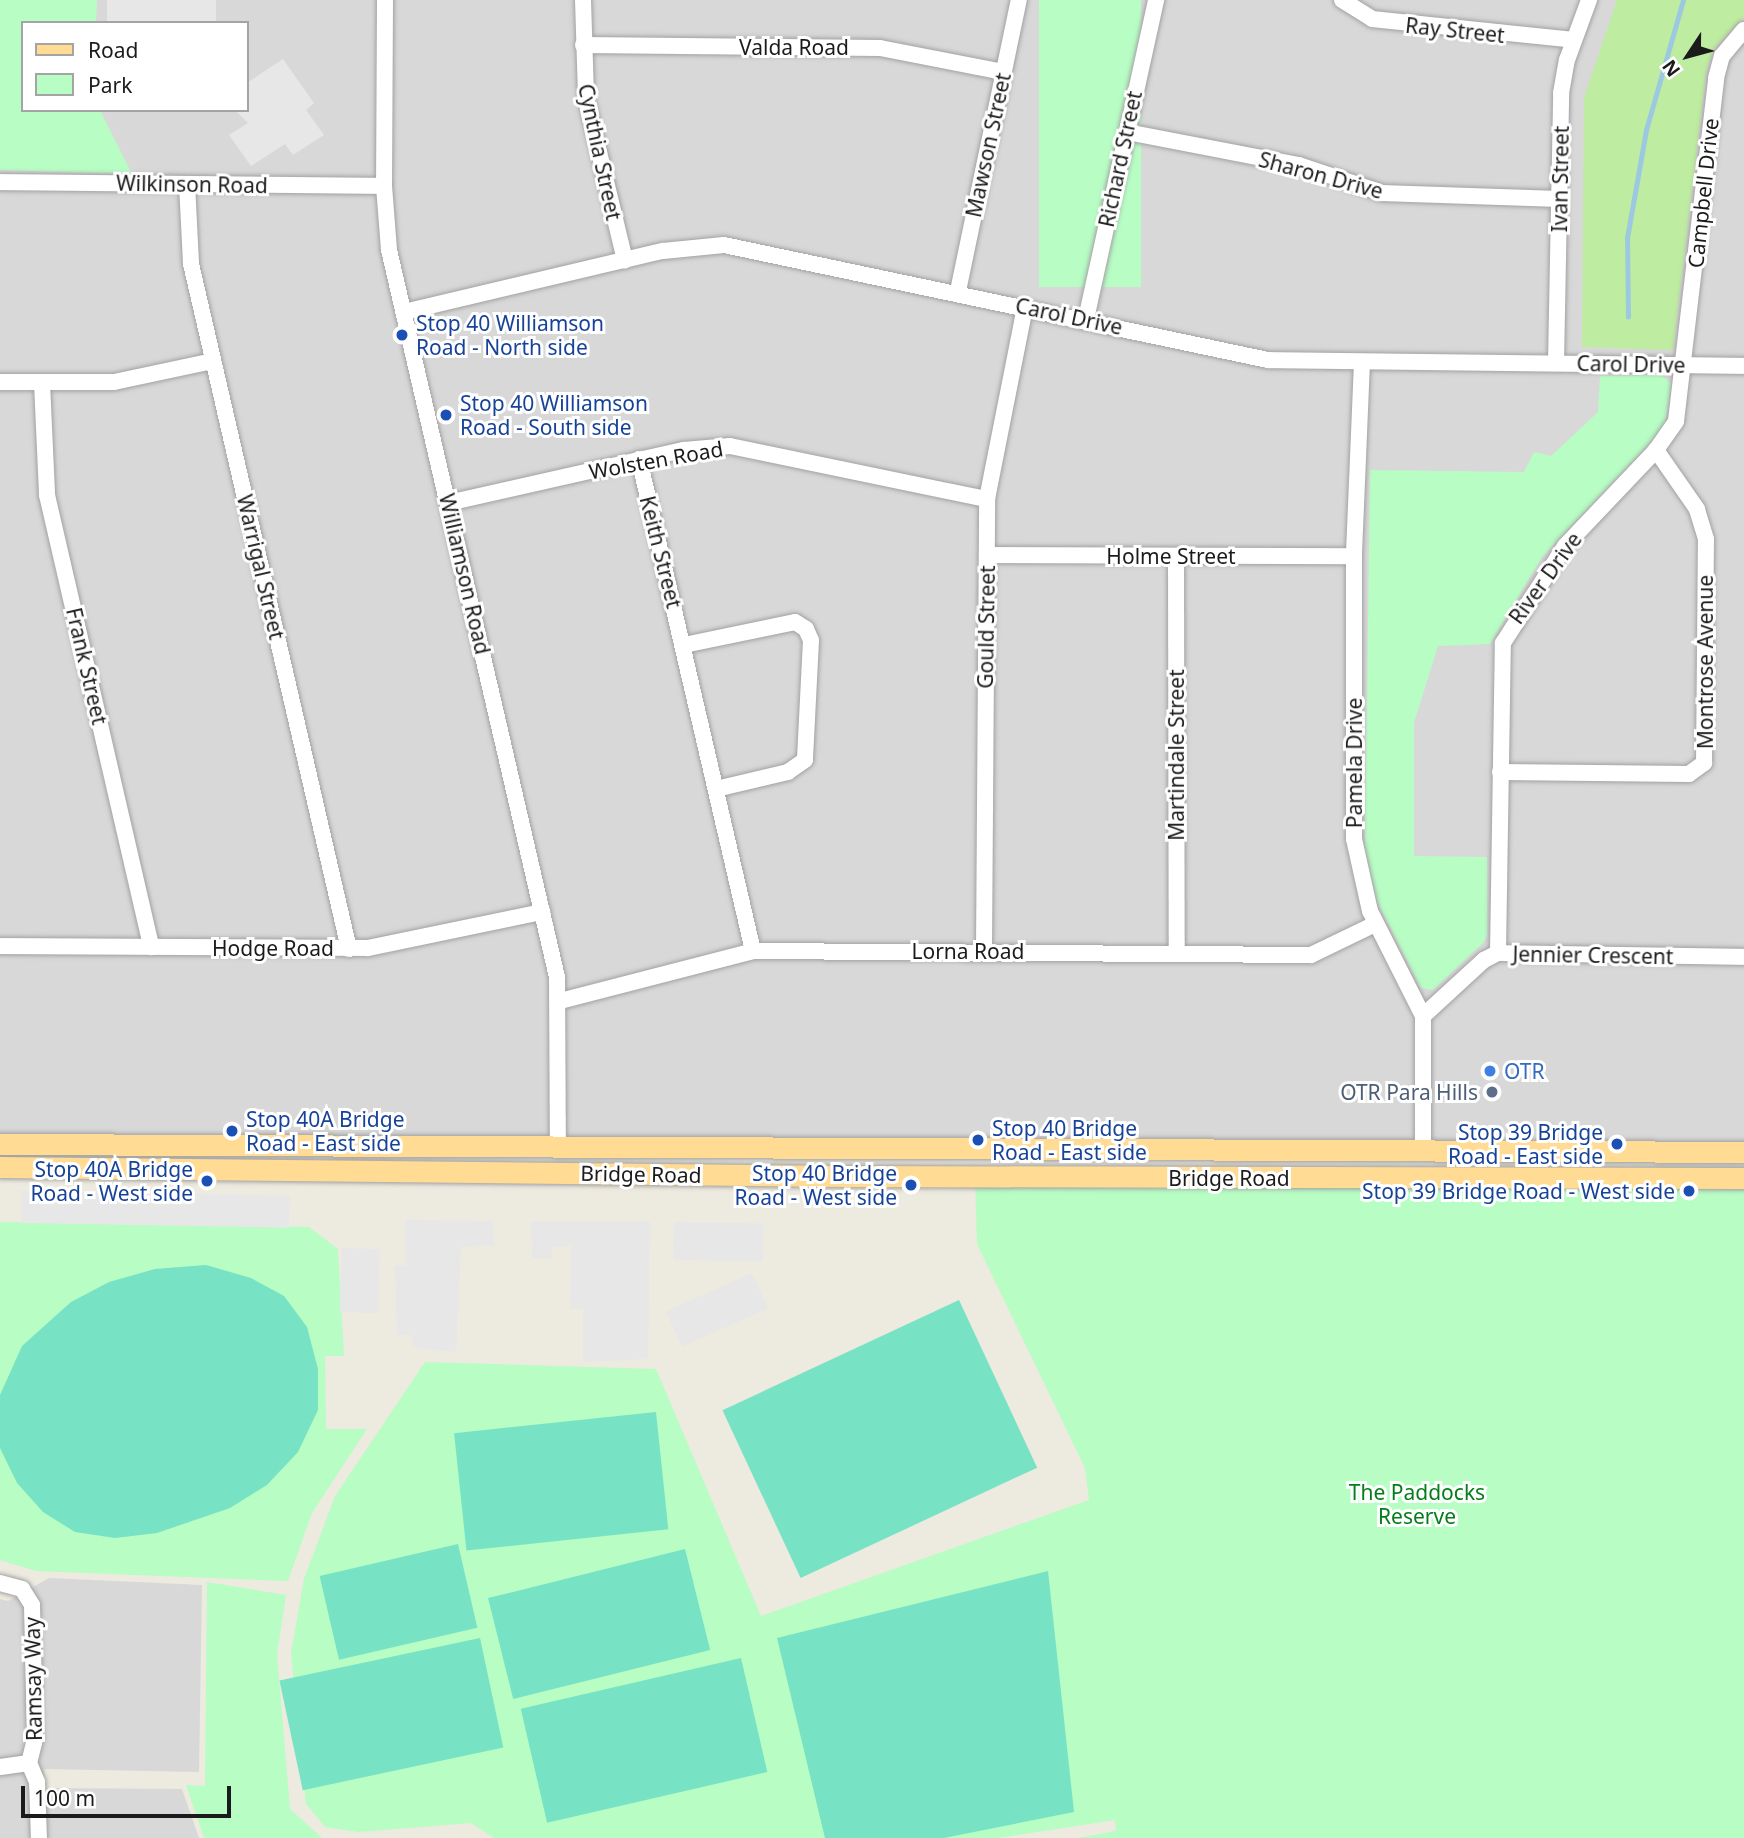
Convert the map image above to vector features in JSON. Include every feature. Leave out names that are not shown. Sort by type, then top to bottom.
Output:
[{"type":"main road","name":"Bridge Road","points":[[0,1144],[1744,1152]]},
{"type":"main road","points":[[317,1146],[318,1170]]},
{"type":"main road","points":[[558,1147],[558,1174]]},
{"type":"main road","points":[[786,1149],[787,1176]]},
{"type":"main road","points":[[1423,1150],[1424,1175]]},
{"type":"main road","name":"Bridge Road","points":[[0,1167],[787,1176],[1424,1175],[1744,1178]]},
{"type":"street","name":"Williamson Road","points":[[386,0],[384,186],[389,250],[542,912],[560,1001],[558,1147]]},
{"type":"street","name":"Cynthia Street","points":[[583,0],[586,97],[625,260]]},
{"type":"street","name":"Mawson Street","points":[[958,291],[1019,0]]},
{"type":"street","name":"Richard Street","points":[[1086,318],[1156,0]]},
{"type":"street","name":"Ray Street","points":[[1342,0],[1372,19],[1574,40]]},
{"type":"street","name":"Ivan Street","points":[[1556,363],[1561,93],[1574,40],[1589,0]]},
{"type":"street","name":"Campbell Drive","points":[[1683,366],[1716,78],[1722,56],[1744,30]]},
{"type":"street","name":"Valda Road","points":[[583,45],[880,48],[1003,72]]},
{"type":"street","name":"Sharon Drive","points":[[1127,132],[1299,165],[1382,193],[1559,199]]},
{"type":"street","name":"Wilkinson Road","points":[[0,182],[384,186]]},
{"type":"street","name":"Warrigal Street","points":[[187,184],[189,251],[349,949]]},
{"type":"street","name":"Carol Drive","points":[[404,312],[625,260],[694,247],[733,245],[1086,318],[1268,360],[1744,366]]},
{"type":"street","name":"Gould Street","points":[[984,951],[987,499],[1025,307]]},
{"type":"street","points":[[0,382],[114,382],[213,362]]},
{"type":"street","name":"Pamela Drive","points":[[1362,362],[1354,556],[1353,839],[1358,871],[1375,924],[1423,1016],[1423,1150]]},
{"type":"street","name":"River Drive","points":[[1498,953],[1505,633],[1565,546],[1656,450],[1676,421],[1683,366]]},
{"type":"street","name":"Frank Street","points":[[42,383],[47,495],[151,947]]},
{"type":"street","name":"Wolsten Road","points":[[448,503],[639,459],[697,448],[742,447],[987,499]]},
{"type":"street","name":"Montrose Avenue","points":[[1500,772],[1689,774],[1703,763],[1706,539],[1692,500],[1656,450]]},
{"type":"street","name":"Keith Street","points":[[639,459],[753,951]]},
{"type":"street","name":"Holme Street","points":[[987,555],[1354,556]]},
{"type":"street","name":"Martindale Street","points":[[1176,557],[1177,953]]},
{"type":"street","points":[[684,645],[794,622],[803,625],[811,640],[805,760],[788,772],[716,789]]},
{"type":"street","name":"Hodge Road","points":[[0,946],[349,949],[379,947],[542,912]]},
{"type":"street","name":"Lorna Road","points":[[560,1001],[753,951],[1311,955],[1375,924]]},
{"type":"street","name":"Jennier Crescent","points":[[1423,1016],[1484,960],[1498,953],[1744,957]]},
{"type":"street","name":"Ramsay Way","points":[[0,1583],[22,1589],[32,1605],[35,1739],[29,1763],[0,1766]]},
{"type":"street","points":[[29,1763],[37,1782],[39,1838]]},
{"type":"shaded area","points":[[0,0],[1744,0],[1744,1152],[0,1144]]},
{"type":"shaded area","points":[[107,0],[216,0],[216,21],[107,21]]},
{"type":"shaded area","points":[[283,59],[314,103],[306,110],[324,135],[293,155],[285,144],[251,166],[229,135],[248,123],[237,112],[248,112],[248,82]]},
{"type":"shaded area","points":[[22,1191],[290,1196],[289,1228],[21,1223]]},
{"type":"shaded area","points":[[405,1220],[493,1221],[494,1245],[461,1247],[456,1352],[413,1348],[411,1335],[397,1335],[395,1266],[406,1265]]},
{"type":"shaded area","points":[[531,1222],[650,1222],[648,1359],[583,1362],[583,1309],[570,1309],[571,1246],[552,1247],[552,1258],[532,1258]]},
{"type":"shaded area","points":[[674,1222],[763,1224],[762,1262],[673,1260]]},
{"type":"shaded area","points":[[342,1248],[380,1249],[378,1313],[340,1312]]},
{"type":"shaded area","points":[[752,1273],[768,1309],[682,1347],[666,1311]]},
{"type":"shaded area","points":[[49,1578],[202,1585],[199,1772],[44,1769],[45,1788],[182,1789],[199,1838],[0,1838],[0,1599],[8,1601]]},
{"type":"green space","points":[[0,0],[97,0],[96,21],[21,21],[21,112],[101,112],[132,174],[0,170]]},
{"type":"green space","points":[[1039,0],[1141,0],[1141,287],[1039,287]]},
{"type":"green space","points":[[1617,0],[1744,0],[1744,17],[1714,49],[1706,72],[1673,350],[1582,347],[1584,98]]},
{"type":"green space","points":[[1661,375],[1672,384],[1664,428],[1542,557],[1490,644],[1438,646],[1414,723],[1414,856],[1487,857],[1487,934],[1484,942],[1433,990],[1421,988],[1377,902],[1365,850],[1370,470],[1524,472],[1534,452],[1551,456],[1598,412],[1600,376]]},
{"type":"green space","name":"The Paddocks Reserve","points":[[975,1177],[1744,1177],[1744,1838],[1078,1838],[1116,1831],[1115,1820],[998,1838],[494,1838],[471,1823],[358,1832],[325,1827],[306,1804],[291,1653],[304,1579],[335,1496],[425,1362],[656,1369],[761,1616],[1089,1500],[1085,1468],[977,1244]]},
{"type":"green space","points":[[0,1222],[309,1227],[338,1249],[344,1356],[325,1356],[326,1429],[367,1429],[312,1513],[288,1581],[36,1571],[0,1560]]},
{"type":"green space","points":[[206,1265],[251,1278],[284,1296],[307,1327],[318,1369],[318,1410],[298,1452],[267,1485],[230,1508],[157,1533],[115,1538],[75,1532],[43,1512],[17,1483],[0,1448],[0,1395],[22,1346],[71,1302],[109,1282],[155,1269]]},
{"type":"green space","points":[[959,1300],[1037,1468],[801,1578],[722,1410]]},
{"type":"green space","points":[[656,1412],[668,1529],[466,1551],[454,1433]]},
{"type":"green space","points":[[458,1544],[477,1628],[339,1660],[320,1576]]},
{"type":"green space","points":[[685,1549],[710,1650],[513,1699],[488,1598]]},
{"type":"green space","points":[[1048,1571],[1074,1812],[944,1838],[825,1838],[777,1638]]},
{"type":"green space","points":[[207,1582],[286,1595],[277,1654],[290,1809],[322,1838],[204,1838],[186,1785],[205,1786]]},
{"type":"green space","points":[[480,1638],[503,1748],[303,1790],[279,1681]]},
{"type":"green space","points":[[741,1658],[767,1772],[547,1823],[521,1709]]},
{"type":"waterway","points":[[1628,317],[1627,238],[1646,130],[1683,0]]},
{"type":"place","name":"Stop 40 Williamson Road - North side","points":[[402,335]]},
{"type":"place","name":"Stop 40 Williamson Road - South side","points":[[446,415]]},
{"type":"place","name":"OTR","points":[[1490,1071]]},
{"type":"place","name":"OTR Para Hills","points":[[1492,1092]]},
{"type":"place","name":"Stop 40A Bridge Road - East side","points":[[232,1131]]},
{"type":"place","name":"Stop 40 Bridge Road - East side","points":[[978,1140]]},
{"type":"place","name":"Stop 39 Bridge Road - East side","points":[[1617,1144]]},
{"type":"place","name":"Stop 40A Bridge Road - West side","points":[[207,1181]]},
{"type":"place","name":"Stop 40 Bridge Road - West side","points":[[911,1185]]},
{"type":"place","name":"Stop 39 Bridge Road - West side","points":[[1689,1191]]}]
